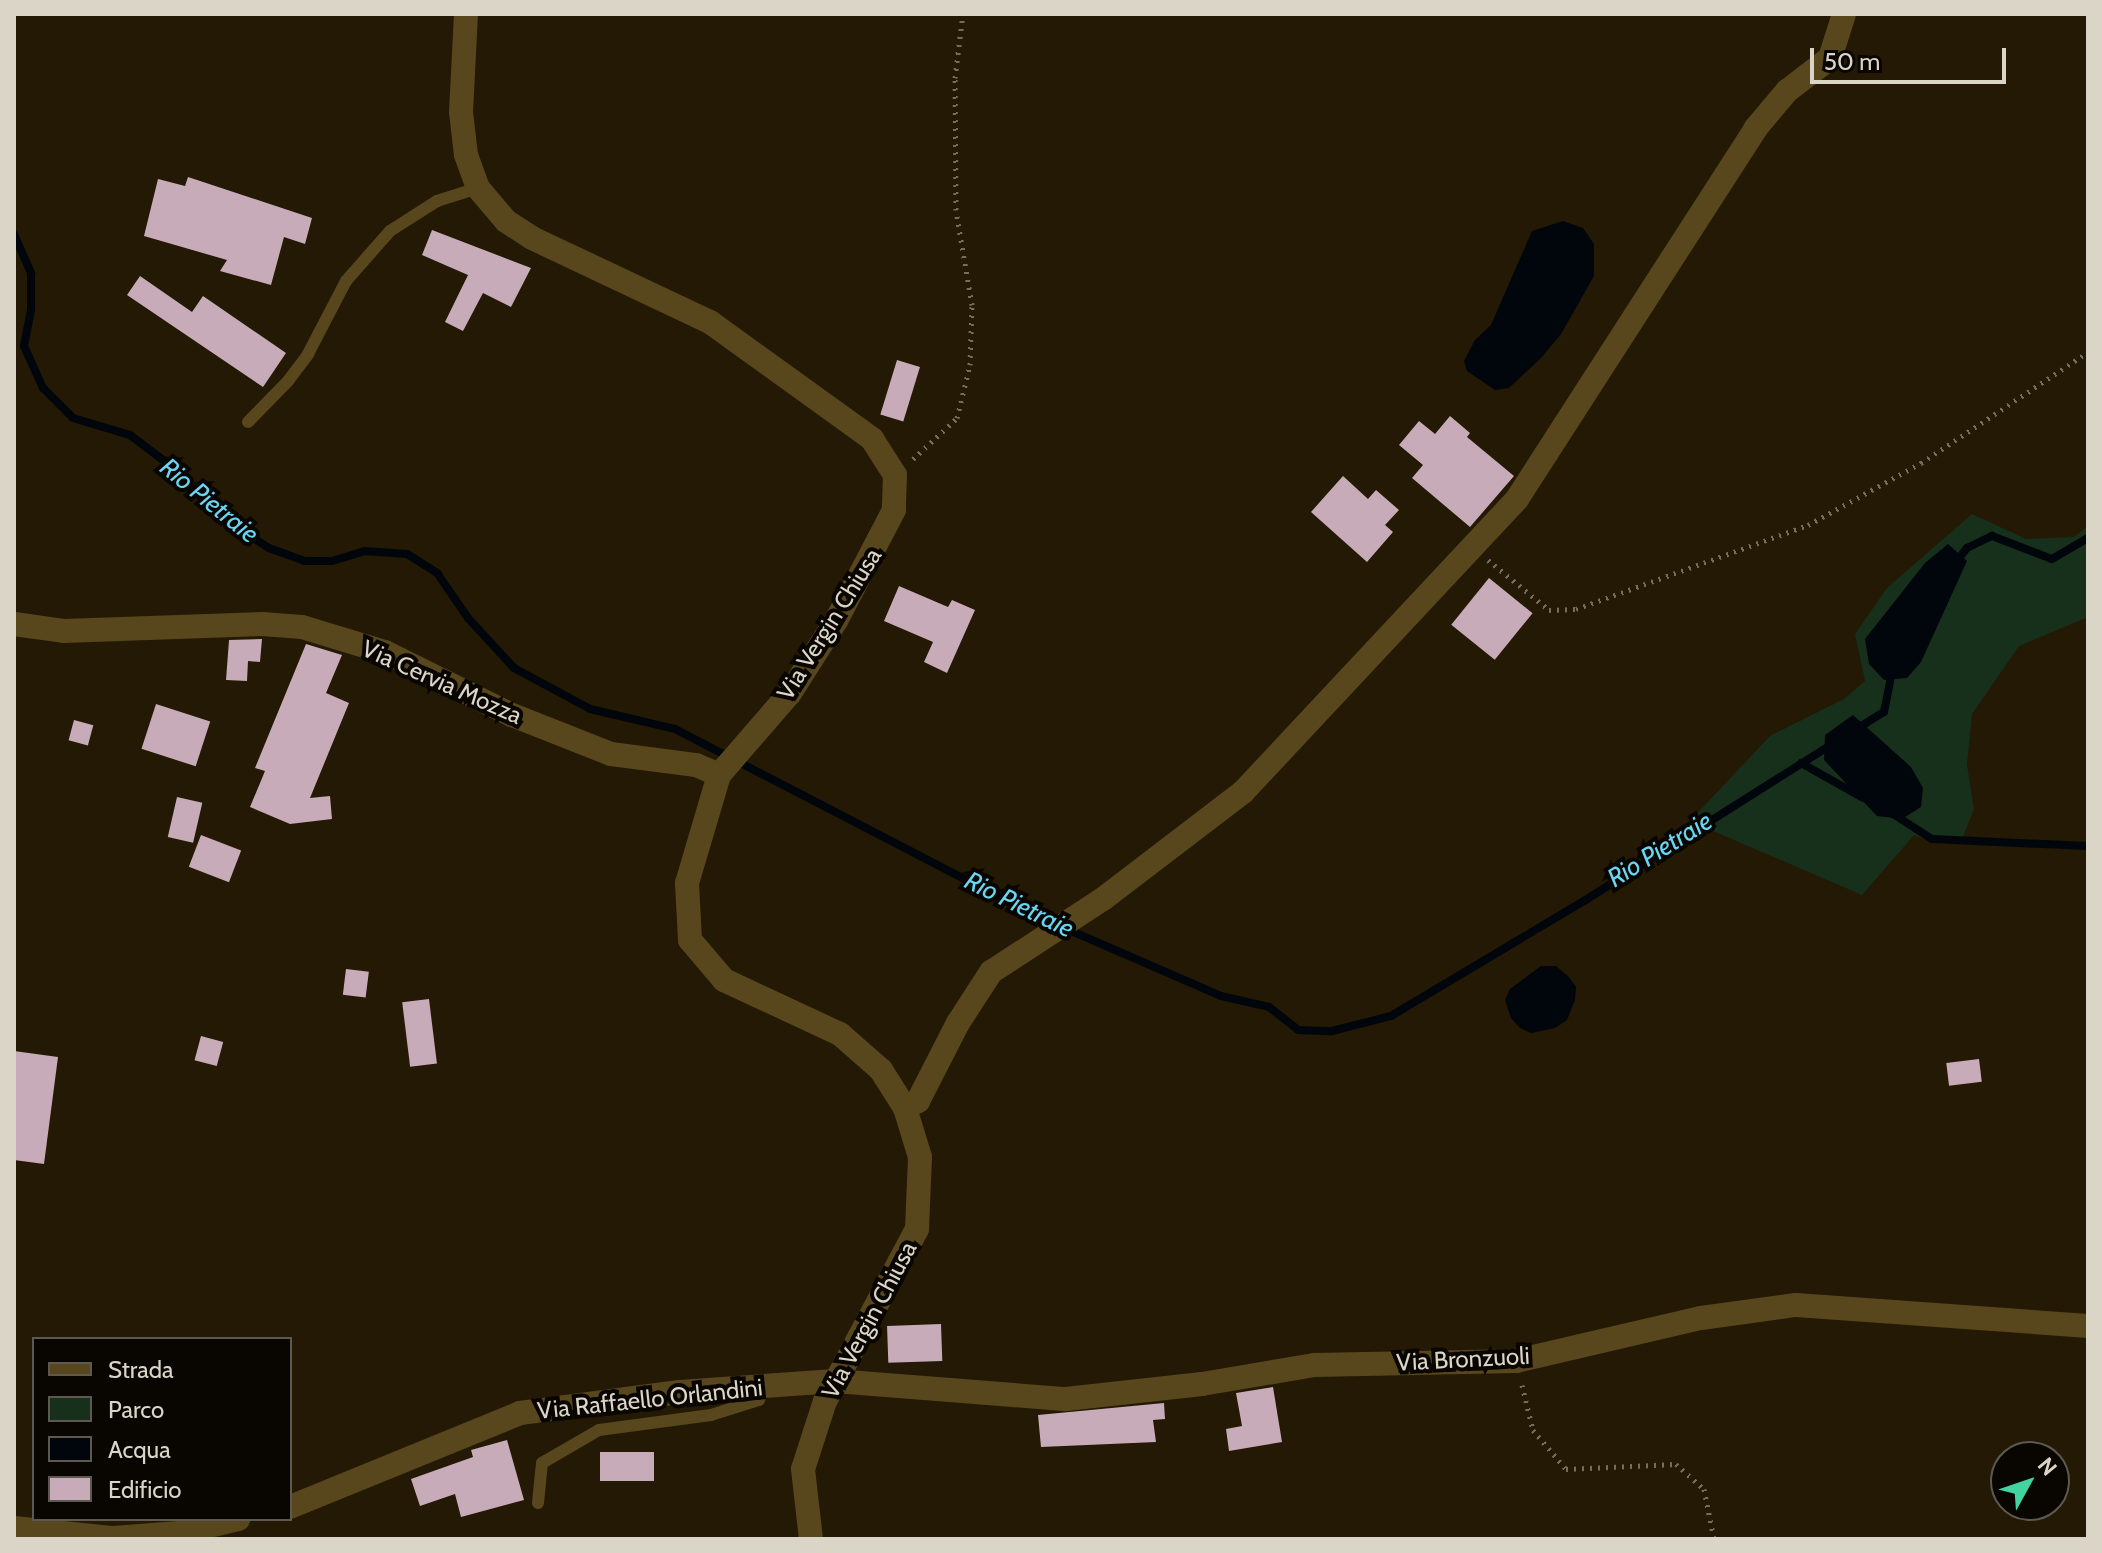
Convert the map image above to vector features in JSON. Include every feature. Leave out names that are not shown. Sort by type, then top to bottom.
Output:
[{"type":"street","points":[[466,14],[461,112],[466,155],[478,188],[506,221],[532,238],[710,322],[872,439],[895,475]]},
{"type":"street","points":[[905,1108],[918,1101],[958,1023],[991,972],[1103,899],[1243,792],[1517,499],[1755,129],[1787,91],[1830,58],[1844,14]]},
{"type":"street","name":"Via Vergin Chiusa","points":[[811,1539],[803,1469],[825,1401],[917,1229],[920,1157],[905,1108],[881,1070],[840,1034],[724,980],[690,940],[687,883],[719,775],[790,693],[837,619],[894,510],[895,475]]},
{"type":"street","name":"Via Cervia Mozza","points":[[14,624],[64,631],[262,624],[302,627],[385,652],[512,715],[611,754],[696,765],[719,775]]},
{"type":"street","name":"Via Bronzuoli","points":[[835,1381],[1066,1399],[1202,1384],[1314,1365],[1516,1361],[1701,1318],[1796,1305],[2088,1326]]},
{"type":"street","name":"Via Raffaello Orlandini","points":[[292,1506],[520,1413],[680,1392],[835,1381]]},
{"type":"street","points":[[14,1528],[113,1538],[179,1533],[230,1521]]},
{"type":"lane","points":[[248,422],[288,381],[308,354],[346,281],[390,231],[437,201],[478,188]]},
{"type":"lane","points":[[538,1503],[542,1463],[599,1430],[711,1415],[759,1400],[763,1386]]},
{"type":"path","points":[[895,475],[957,418],[970,365],[972,305],[956,210],[955,78],[963,14]]},
{"type":"path","points":[[1472,547],[1549,610],[1576,609],[1808,525],[1921,463],[2088,352]]},
{"type":"path","points":[[1516,1361],[1533,1430],[1566,1469],[1676,1464],[1704,1489],[1714,1539]]},
{"type":"green space","points":[[1972,514],[2026,539],[2074,537],[2088,526],[2088,617],[2019,646],[1972,714],[1967,765],[1974,809],[1962,839],[1941,844],[1914,835],[1862,895],[1690,821],[1770,736],[1844,699],[1865,681],[1855,634],[1887,588]]},
{"type":"water","points":[[1563,221],[1583,228],[1594,244],[1594,276],[1561,334],[1542,357],[1509,388],[1495,390],[1467,371],[1464,361],[1475,340],[1491,325],[1532,231]]},
{"type":"water","points":[[1948,544],[1967,561],[1921,662],[1907,678],[1884,680],[1869,664],[1865,639],[1925,563]]},
{"type":"water","points":[[1853,715],[1911,767],[1923,788],[1921,807],[1902,819],[1877,816],[1824,760],[1825,735]]},
{"type":"water","points":[[1541,966],[1556,966],[1569,977],[1576,987],[1575,1000],[1567,1020],[1555,1028],[1531,1033],[1520,1028],[1511,1018],[1505,1000],[1510,989]]},
{"type":"building","points":[[188,177],[312,218],[305,244],[284,237],[271,285],[220,271],[227,260],[144,236],[158,179],[185,186]]},
{"type":"building","points":[[432,230],[531,268],[511,307],[483,293],[463,331],[445,322],[468,275],[422,255]]},
{"type":"building","points":[[140,276],[192,312],[203,296],[286,353],[263,387],[127,295]]},
{"type":"building","points":[[897,360],[920,367],[903,422],[880,415]]},
{"type":"building","points":[[1450,416],[1470,433],[1467,437],[1514,476],[1470,527],[1412,478],[1423,465],[1399,445],[1419,421],[1435,434]]},
{"type":"building","points":[[1343,476],[1368,499],[1376,490],[1399,510],[1385,525],[1393,532],[1367,562],[1311,512]]},
{"type":"building","points":[[1489,578],[1533,613],[1495,660],[1451,625]]},
{"type":"building","points":[[899,586],[948,607],[952,600],[975,610],[947,673],[924,662],[933,642],[884,621]]},
{"type":"building","points":[[262,639],[260,662],[248,661],[247,681],[226,680],[229,640]]},
{"type":"building","points":[[306,644],[342,655],[326,693],[349,703],[310,798],[330,796],[332,819],[290,824],[250,807],[265,771],[255,768]]},
{"type":"building","points":[[156,704],[210,722],[196,766],[141,749]]},
{"type":"building","points":[[74,720],[93,725],[88,745],[69,740]]},
{"type":"building","points":[[177,797],[202,803],[193,843],[168,837]]},
{"type":"building","points":[[201,835],[241,850],[229,882],[189,867]]},
{"type":"building","points":[[346,969],[369,972],[366,998],[343,995]]},
{"type":"building","points":[[429,999],[437,1064],[410,1067],[402,1002]]},
{"type":"building","points":[[201,1036],[223,1042],[217,1066],[195,1060]]},
{"type":"building","points":[[14,1051],[58,1057],[44,1164],[14,1160]]},
{"type":"building","points":[[1979,1059],[1982,1082],[1949,1086],[1946,1063]]},
{"type":"building","points":[[941,1324],[942,1361],[888,1363],[887,1326]]},
{"type":"building","points":[[1273,1387],[1282,1442],[1229,1451],[1226,1429],[1242,1426],[1236,1393]]},
{"type":"building","points":[[1164,1403],[1165,1419],[1153,1420],[1156,1442],[1041,1447],[1038,1415]]},
{"type":"building","points":[[507,1440],[524,1500],[461,1517],[455,1494],[420,1506],[411,1479],[473,1457],[471,1450]]},
{"type":"building","points":[[600,1452],[654,1452],[654,1481],[600,1481]]},
{"type":"waterway","name":"Rio Pietraie","points":[[14,234],[31,273],[31,310],[24,346],[43,388],[73,418],[130,435],[163,460],[222,518],[269,548],[305,561],[332,561],[364,551],[407,554],[437,573],[468,618],[514,668],[590,709],[675,729],[1030,913],[1221,996],[1269,1007],[1298,1030],[1332,1031],[1391,1016],[1584,901],[1834,743]]},
{"type":"waterway","name":"Rio Pietraie","points":[[1956,562],[1967,548],[1992,536],[2052,559],[2088,538]]},
{"type":"waterway","name":"Rio Pietraie","points":[[1855,730],[1884,712],[1892,672]]},
{"type":"waterway","points":[[1801,763],[1863,798]]},
{"type":"waterway","points":[[1893,814],[1932,839],[2088,846]]}]
